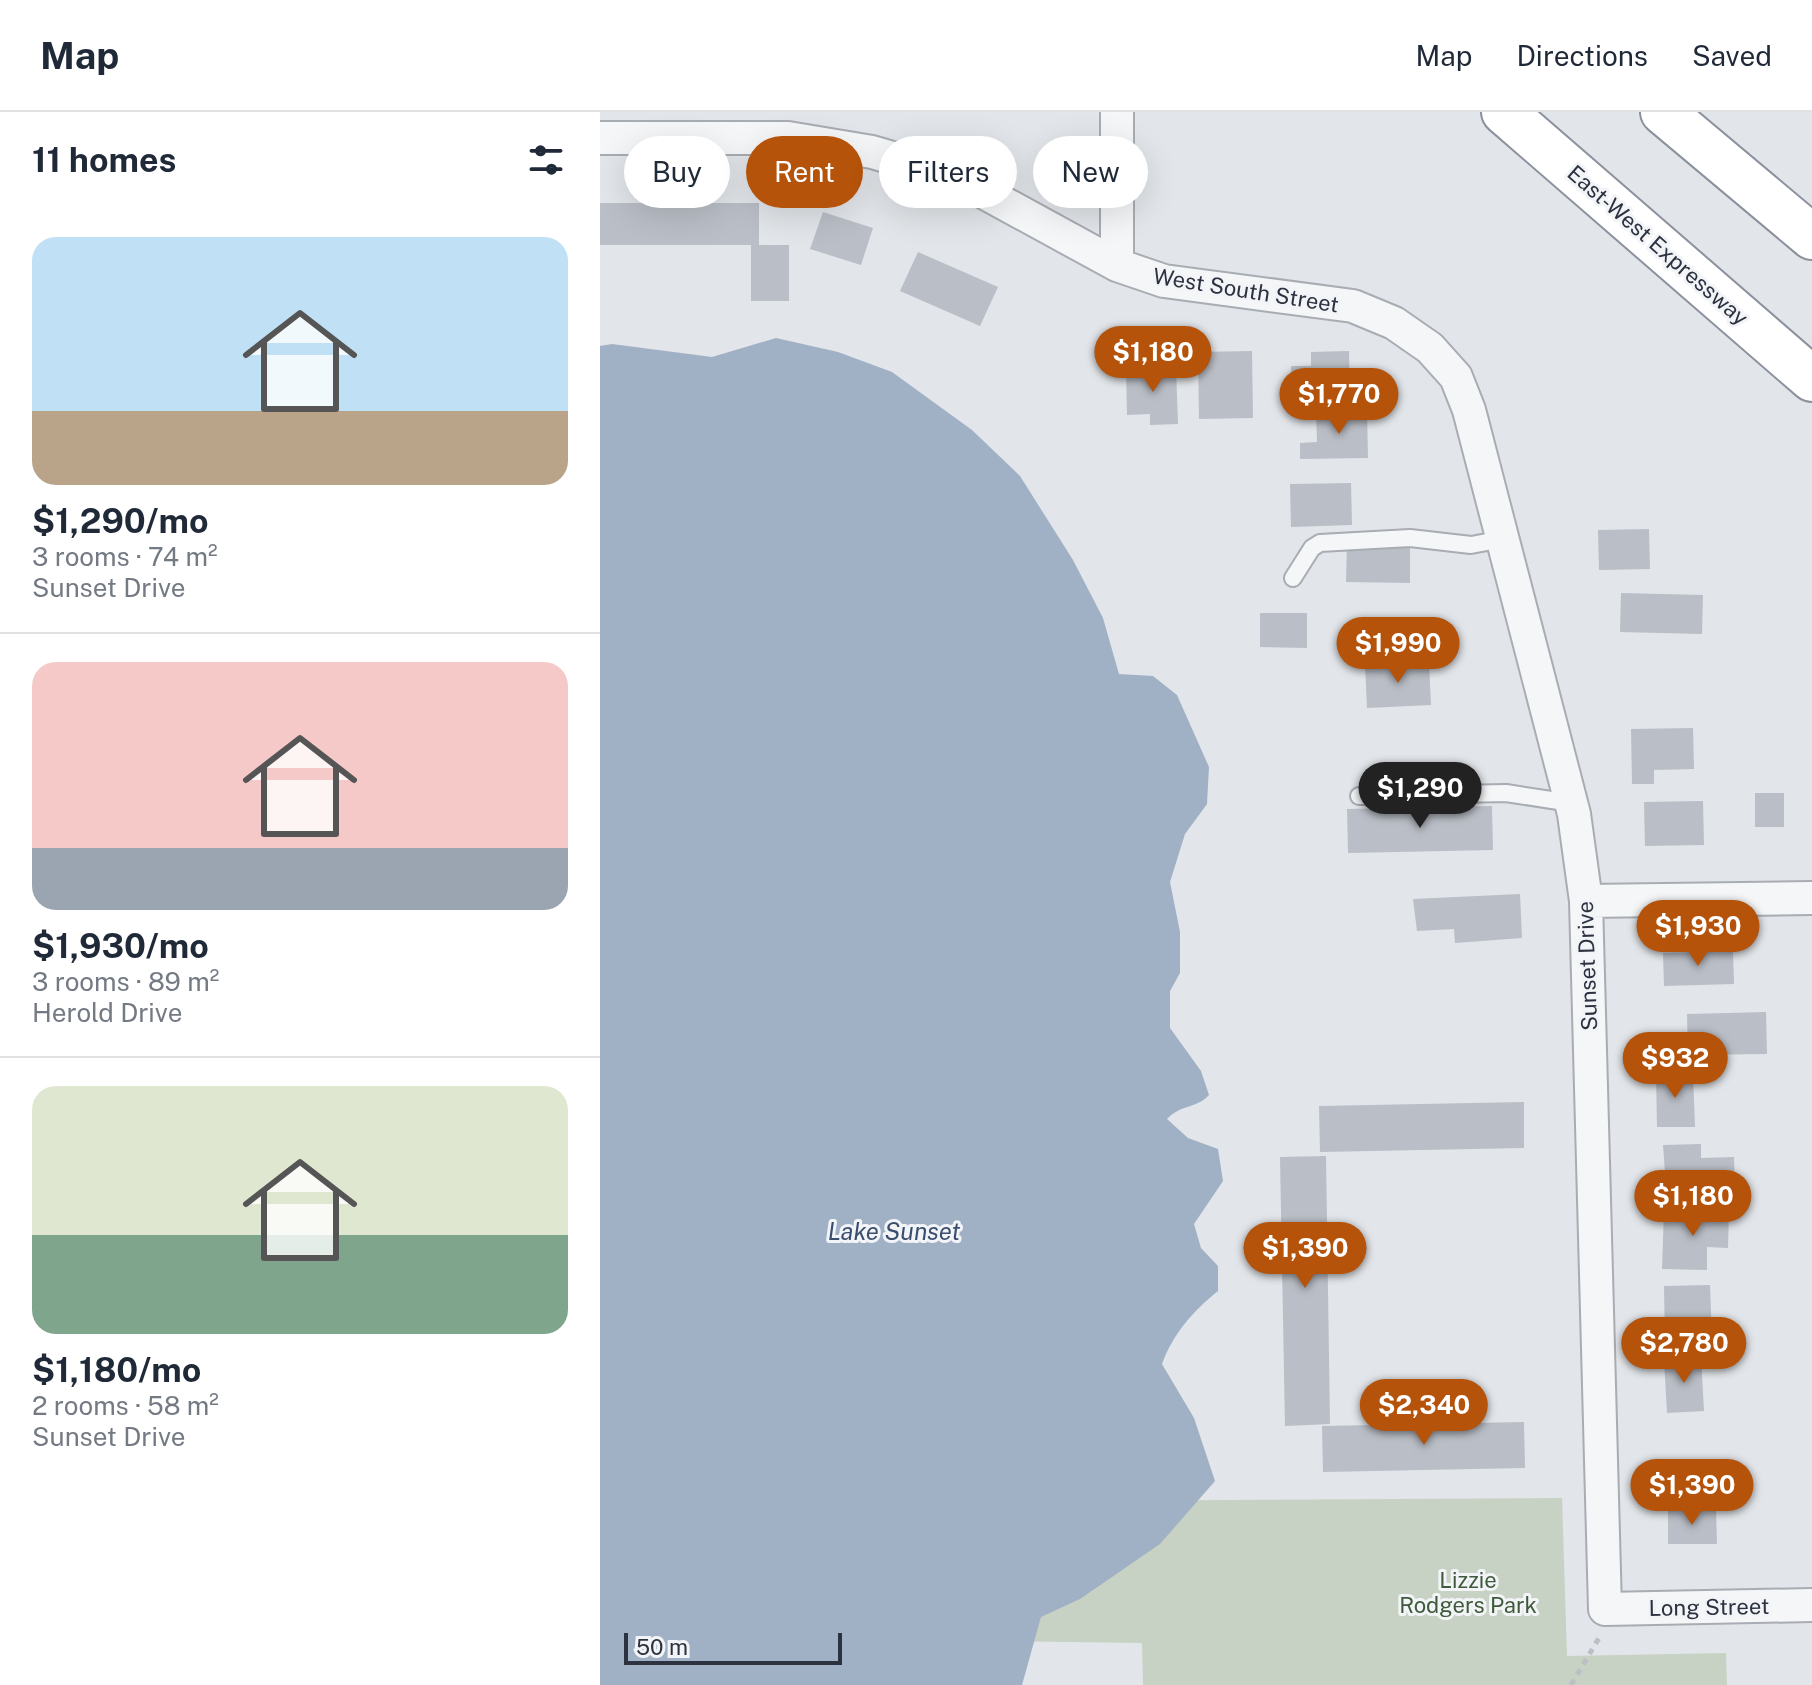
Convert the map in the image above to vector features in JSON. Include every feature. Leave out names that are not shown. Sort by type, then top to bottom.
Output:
[{"type":"highway","name":"East-West Expressway","points":[[1504,112],[1812,379]]},
{"type":"highway","points":[[1663,112],[1812,237]]},
{"type":"street","points":[[1117,112],[1117,265]]},
{"type":"street","name":"West South Street","points":[[600,138],[788,138],[872,152],[954,176],[1117,265],[1164,281],[1353,306],[1394,323],[1430,348]]},
{"type":"street","name":"Sunset Drive","points":[[1430,348],[1456,377],[1469,410],[1571,803],[1586,901],[1605,1609]]},
{"type":"street","points":[[1586,901],[1812,898]]},
{"type":"street","name":"Long Street","points":[[1605,1609],[1812,1605]]},
{"type":"lane","points":[[1293,578],[1312,548],[1320,543],[1410,538],[1471,545],[1503,539]]},
{"type":"lane","points":[[1359,796],[1506,793],[1571,803]]},
{"type":"path","points":[[1571,1685],[1602,1631],[1605,1609]]},
{"type":"green space","name":"Lizzie Rodgers Park","points":[[1562,1498],[1567,1656],[1726,1653],[1727,1685],[1143,1685],[1142,1643],[925,1640],[1050,1501]]},
{"type":"water","name":"Lake Sunset","points":[[776,338],[838,352],[892,372],[972,430],[1020,476],[1073,560],[1103,618],[1119,674],[1153,676],[1177,695],[1209,767],[1207,804],[1185,834],[1170,882],[1180,932],[1180,973],[1170,991],[1170,1028],[1201,1071],[1209,1095],[1167,1119],[1188,1138],[1218,1149],[1223,1181],[1194,1224],[1201,1248],[1218,1266],[1218,1291],[1185,1324],[1162,1364],[1194,1418],[1215,1481],[1160,1544],[1080,1599],[1041,1617],[1022,1685],[600,1685],[600,346],[612,344],[712,357]]},
{"type":"building","points":[[600,203],[624,203],[624,208],[730,208],[730,203],[746,203],[746,208],[759,208],[759,245],[789,245],[789,301],[751,301],[751,245],[600,245]]},
{"type":"building","points":[[823,212],[873,228],[861,265],[810,249]]},
{"type":"building","points":[[918,252],[998,287],[980,326],[900,291]]},
{"type":"building","points":[[1252,351],[1253,418],[1199,419],[1198,352]]},
{"type":"building","points":[[1349,351],[1350,400],[1292,402],[1291,366],[1311,366],[1311,352]]},
{"type":"building","points":[[1176,367],[1178,424],[1150,425],[1150,414],[1127,415],[1126,368]]},
{"type":"building","points":[[1367,410],[1368,458],[1300,459],[1300,443],[1317,442],[1316,411]]},
{"type":"building","points":[[1351,483],[1352,525],[1291,527],[1290,484]]},
{"type":"building","points":[[1649,529],[1650,569],[1599,570],[1598,530]]},
{"type":"building","points":[[1347,543],[1410,545],[1410,583],[1346,582]]},
{"type":"building","points":[[1621,593],[1703,595],[1702,634],[1620,632]]},
{"type":"building","points":[[1260,613],[1307,613],[1307,648],[1260,647]]},
{"type":"building","points":[[1429,663],[1431,705],[1367,708],[1365,665]]},
{"type":"building","points":[[1693,728],[1694,769],[1654,770],[1654,784],[1632,784],[1631,729]]},
{"type":"building","points":[[1755,793],[1784,793],[1784,827],[1755,827]]},
{"type":"building","points":[[1703,801],[1704,845],[1645,846],[1644,802]]},
{"type":"building","points":[[1492,806],[1493,850],[1348,853],[1347,809]]},
{"type":"building","points":[[1520,894],[1522,938],[1455,943],[1454,929],[1417,931],[1413,899]]},
{"type":"building","points":[[1733,951],[1734,984],[1664,986],[1663,953]]},
{"type":"building","points":[[1766,1012],[1767,1054],[1688,1055],[1687,1014]]},
{"type":"building","points":[[1693,1073],[1695,1127],[1657,1127],[1656,1074]]},
{"type":"building","points":[[1524,1102],[1524,1148],[1320,1152],[1319,1106]]},
{"type":"building","points":[[1701,1144],[1701,1158],[1734,1157],[1735,1191],[1686,1193],[1685,1172],[1665,1173],[1663,1145]]},
{"type":"building","points":[[1326,1156],[1330,1424],[1285,1426],[1280,1157]]},
{"type":"building","points":[[1664,1210],[1729,1211],[1728,1248],[1707,1247],[1707,1270],[1662,1269]]},
{"type":"building","points":[[1710,1285],[1712,1340],[1665,1342],[1664,1286]]},
{"type":"building","points":[[1701,1357],[1704,1411],[1667,1413],[1664,1359]]},
{"type":"building","points":[[1524,1422],[1525,1468],[1323,1472],[1322,1426]]},
{"type":"building","points":[[1716,1509],[1717,1544],[1668,1544],[1668,1510]]}]
